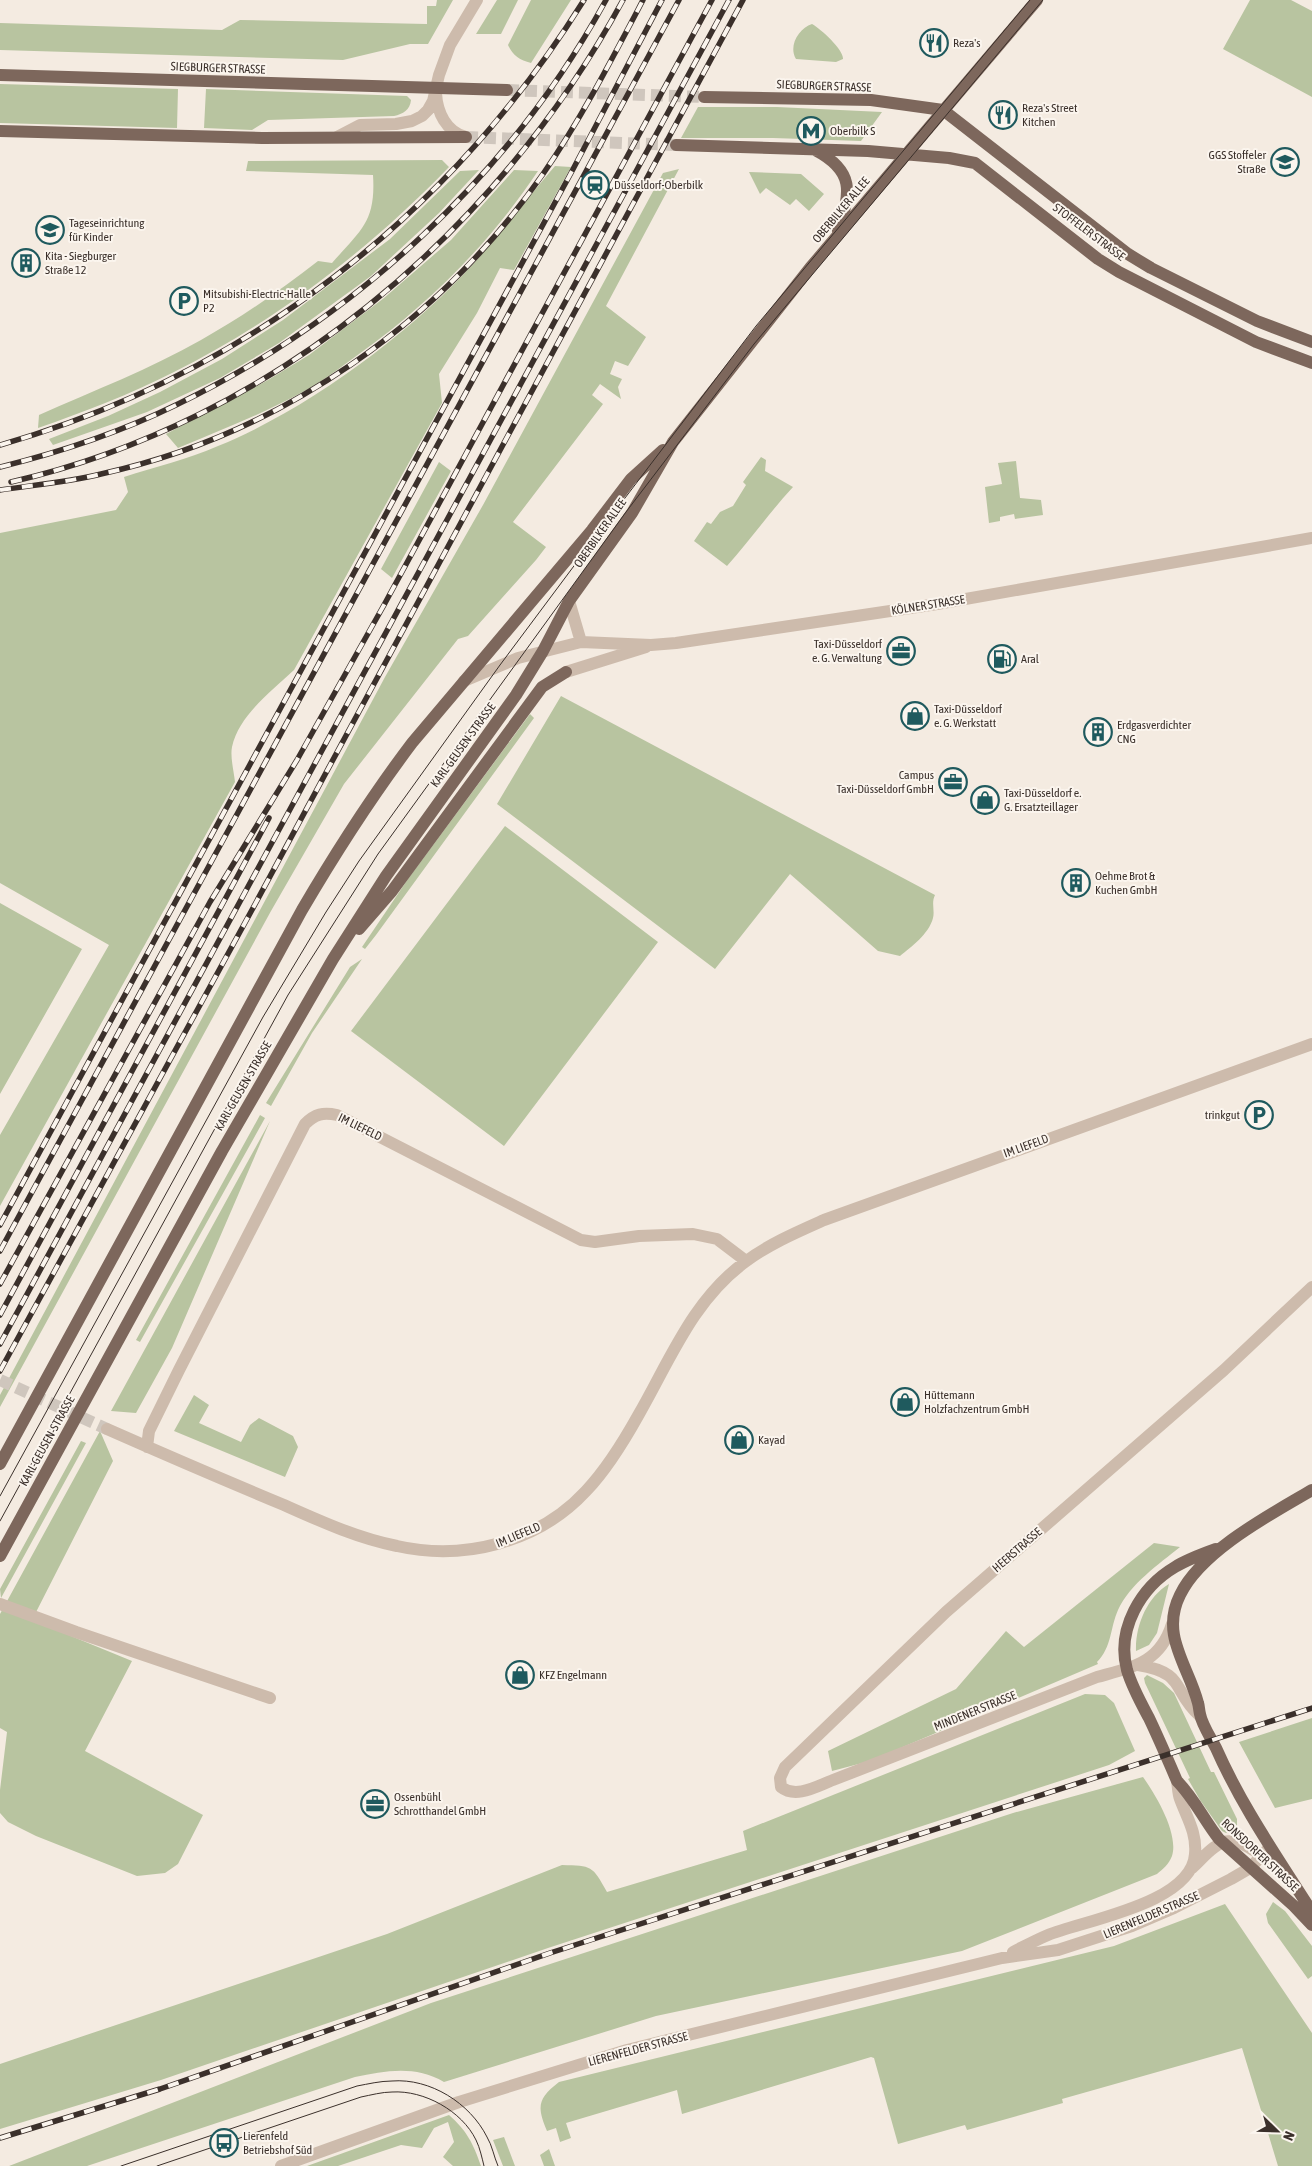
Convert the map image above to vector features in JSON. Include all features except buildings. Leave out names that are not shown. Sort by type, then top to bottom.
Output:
[{"type":"main road","name":"OBERBILKER ALLEE","points":[[569,601],[632,513],[673,442],[750,341],[1037,0]]},
{"type":"main road","name":"SIEGBURGER STRASSE","points":[[0,75],[507,90]]},
{"type":"main road","name":"SIEGBURGER STRASSE","points":[[704,97],[872,100],[943,110]]},
{"type":"main road","name":"STOFFELER STRASSE","points":[[943,110],[1128,254],[1151,268],[1257,321],[1312,342]]},
{"type":"main road","points":[[0,131],[237,138],[466,137]]},
{"type":"main road","points":[[676,145],[906,154]]},
{"type":"main road","points":[[812,149],[838,165],[846,182],[847,193],[844,213],[836,237]]},
{"type":"main road","name":"STOFFELER STRASSE","points":[[906,154],[975,163],[1098,259],[1118,272],[1256,342],[1312,363]]},
{"type":"main road","name":"OBERBILKER ALLEE","points":[[464,681],[631,479],[673,442]]},
{"type":"main road","name":"KARL-GEUSEN-STRASSE","points":[[0,1556],[226,1142],[333,959],[386,876],[516,695],[543,651],[569,601]]},
{"type":"main road","points":[[333,959],[392,891],[542,688],[566,672]]},
{"type":"main road","points":[[0,1464],[302,910],[342,843],[386,778],[412,743],[464,681]]},
{"type":"main road","name":"MINDENER STRASSE","points":[[1132,1667],[1124,1646],[1126,1631],[1134,1610],[1156,1580],[1174,1567],[1221,1547],[1312,1490]]},
{"type":"main road","name":"MINDENER STRASSE","points":[[1179,1656],[1172,1624],[1175,1606],[1186,1584],[1221,1547]]},
{"type":"main road","name":"RONSDORFER STRASSE","points":[[1179,1656],[1198,1703],[1202,1720],[1242,1803],[1312,1912]]},
{"type":"main road","name":"RONSDORFER STRASSE","points":[[1132,1667],[1177,1780],[1189,1793],[1210,1826],[1224,1842],[1312,1925]]},
{"type":"street","points":[[336,137],[360,125],[396,124],[422,116],[433,101],[450,45],[477,0]]},
{"type":"street","points":[[436,88],[440,113],[445,123],[454,132],[466,137]]},
{"type":"street","name":"KÖLNER STRASSE","points":[[543,651],[581,642],[651,646],[937,604],[1312,538]]},
{"type":"street","points":[[569,601],[581,642]]},
{"type":"street","points":[[566,672],[651,646]]},
{"type":"street","points":[[464,681],[500,665],[543,651]]},
{"type":"street","name":"IM LIEFELD","points":[[107,1429],[348,1532],[397,1546],[433,1552],[469,1550],[501,1544],[538,1528],[565,1510],[585,1492],[622,1442],[698,1310],[718,1286],[746,1261],[786,1237],[824,1220],[1312,1044]]},
{"type":"street","name":"IM LIEFELD","points":[[147,1447],[149,1431],[305,1124],[312,1117],[324,1112],[337,1114],[581,1240],[595,1242],[639,1236],[694,1234],[717,1239],[746,1261]]},
{"type":"street","name":"HEERSTRASSE","points":[[833,1780],[797,1793],[787,1792],[781,1787],[780,1778],[785,1767],[946,1612],[1224,1370],[1312,1287]]},
{"type":"street","points":[[0,1604],[270,1698]]},
{"type":"street","name":"MINDENER STRASSE","points":[[833,1780],[1097,1677],[1132,1667],[1153,1656],[1167,1638],[1172,1624]]},
{"type":"street","name":"MINDENER STRASSE","points":[[1132,1667],[1161,1669],[1169,1675],[1175,1681],[1192,1709],[1202,1720]]},
{"type":"street","points":[[1177,1780],[1179,1798],[1191,1821],[1194,1837],[1196,1852],[1191,1869]]},
{"type":"street","points":[[1224,1842],[1239,1842],[1292,1880]]},
{"type":"street","name":"LIERENFELDER STRASSE","points":[[1002,1958],[1047,1935],[1143,1903],[1166,1892],[1182,1881],[1203,1857],[1224,1842]]},
{"type":"street","name":"LIERENFELDER STRASSE","points":[[281,2166],[459,2102],[626,2050],[1002,1958],[1058,1950],[1132,1926],[1174,1908],[1250,1868],[1270,1847]]},
{"type":"green space","points":[[437,0],[453,0],[428,44],[410,44],[343,60],[0,50],[0,23],[222,30],[240,20],[427,24],[427,6],[436,6]]},
{"type":"green space","points":[[497,0],[518,0],[501,34],[476,34]]},
{"type":"green space","points":[[531,0],[571,0],[531,63],[517,57],[508,45]]},
{"type":"green space","points":[[1250,0],[1291,0],[1312,11],[1312,97],[1223,49]]},
{"type":"green space","points":[[812,24],[836,45],[843,59],[836,62],[796,59],[793,49],[796,38],[803,29]]},
{"type":"green space","points":[[0,84],[178,89],[177,128],[0,123]]},
{"type":"green space","points":[[206,89],[407,96],[411,100],[406,111],[394,116],[268,120],[252,130],[204,128]]},
{"type":"green space","points":[[698,107],[777,107],[882,112],[861,141],[773,138],[681,138]]},
{"type":"green space","points":[[442,160],[449,167],[387,226],[320,281],[249,330],[212,352],[141,388],[38,428],[39,415],[182,351],[246,313],[318,261],[332,263],[359,233],[369,215],[372,204],[373,175],[246,171],[248,161]]},
{"type":"green space","points":[[555,166],[571,167],[514,270],[500,268],[477,313],[439,374],[442,403],[294,670],[257,704],[242,724],[232,747],[235,782],[0,1206],[0,1135],[109,945],[0,883],[0,533],[116,510],[128,492],[124,477],[207,451],[252,431],[322,391],[389,342],[449,289],[475,262]]},
{"type":"green space","points":[[679,169],[606,306],[646,337],[628,366],[615,361],[610,374],[622,379],[618,387],[621,399],[600,384],[592,395],[603,404],[513,522],[546,547],[468,636],[458,639],[344,784],[271,911],[0,1407],[0,1395],[385,677],[483,505],[663,173]]},
{"type":"green space","points":[[479,170],[439,213],[371,276],[279,343],[220,378],[147,412],[53,445],[49,439],[108,416],[160,392],[222,359],[283,320],[390,239],[460,171]]},
{"type":"green space","points":[[514,170],[538,171],[500,223],[457,271],[385,335],[315,385],[254,416],[178,448],[166,434],[268,380],[309,355],[384,298],[451,240]]},
{"type":"green space","points":[[749,172],[801,174],[824,194],[809,211],[796,199],[790,205],[766,188],[760,194]]},
{"type":"green space","points":[[761,457],[766,460],[765,471],[793,487],[727,566],[694,541],[707,522],[711,524],[720,512],[733,506],[746,485],[743,482]]},
{"type":"green space","points":[[1016,461],[1020,498],[1041,500],[1043,515],[1015,519],[1014,514],[1000,517],[1000,521],[989,523],[985,487],[1002,484],[998,463]]},
{"type":"green space","points":[[439,462],[451,471],[392,578],[381,569]]},
{"type":"green space","points":[[561,696],[935,895],[933,918],[928,929],[919,940],[900,956],[878,951],[790,874],[715,969],[497,804]]},
{"type":"green space","points":[[530,714],[534,718],[376,935],[365,949],[362,947],[408,879]]},
{"type":"green space","points":[[505,826],[658,942],[504,1146],[351,1031]]},
{"type":"green space","points":[[0,903],[82,949],[0,1094]]},
{"type":"green space","points":[[362,959],[312,1033],[271,1106],[266,1103],[350,967]]},
{"type":"green space","points":[[260,1115],[265,1118],[140,1342],[136,1340]]},
{"type":"green space","points":[[270,1121],[172,1348],[136,1413],[111,1411]]},
{"type":"green space","points":[[194,1395],[209,1405],[199,1423],[241,1442],[250,1425],[259,1418],[293,1436],[298,1447],[285,1477],[174,1431]]},
{"type":"green space","points":[[100,1431],[113,1461],[32,1620],[132,1661],[85,1751],[203,1815],[178,1864],[165,1873],[137,1876],[36,1836],[8,1822],[0,1813],[0,1790],[7,1732],[0,1728],[0,1614]]},
{"type":"green space","points":[[81,1441],[86,1443],[1,1598],[0,1589]]},
{"type":"green space","points":[[1154,1543],[1180,1547],[1137,1583],[1123,1601],[1115,1617],[1108,1644],[1097,1662],[1098,1664],[870,1761],[832,1771],[828,1751],[956,1689],[1006,1631],[1024,1647]]},
{"type":"green space","points":[[1169,1584],[1157,1633],[1149,1645],[1136,1651],[1140,1622],[1144,1613],[1154,1596]]},
{"type":"green space","points":[[1147,1675],[1163,1683],[1174,1693],[1211,1772],[1214,1772],[1237,1819],[1237,1826],[1234,1831],[1226,1833],[1222,1831],[1188,1779],[1190,1778],[1145,1683],[1144,1678]]},
{"type":"green space","points":[[1085,1694],[1105,1695],[1114,1703],[1135,1751],[1109,1765],[548,1948],[161,2080],[0,2129],[0,2064],[387,1934],[562,1865],[580,1866],[590,1869],[598,1877],[607,1892],[747,1850],[743,1831]]},
{"type":"green space","points":[[1312,1718],[1312,1799],[1275,1808],[1239,1742]]},
{"type":"green space","points":[[1143,1777],[1160,1804],[1172,1837],[1172,1856],[1164,1868],[1157,1874],[962,1951],[656,2016],[444,2082],[422,2073],[411,2071],[389,2071],[355,2077],[87,2166],[9,2166],[431,2003],[1013,1813]]},
{"type":"green space","points":[[1273,1902],[1285,1911],[1312,1946],[1312,1976],[1308,1979],[1268,1923],[1266,1914]]},
{"type":"green space","points":[[1225,1904],[1312,2033],[1312,2166],[1278,2166],[1242,2048],[1062,2099],[1063,2103],[967,2130],[965,2125],[898,2144],[874,2058],[871,2057],[682,2114],[677,2090],[566,2123],[571,2138],[560,2142],[556,2128],[547,2131],[544,2123],[541,2104],[546,2093],[559,2082],[1114,1946]]},
{"type":"green space","points":[[449,2115],[469,2138],[481,2166],[453,2166],[443,2157],[454,2142],[448,2122],[434,2128],[422,2148],[401,2145],[338,2166],[307,2166]]},
{"type":"green space","points":[[504,2137],[515,2166],[503,2166],[493,2140]]},
{"type":"green space","points":[[549,2149],[555,2166],[544,2166],[540,2155]]},
{"type":"tunnel","points":[[507,90],[704,97]]},
{"type":"tunnel","points":[[466,137],[676,145]]},
{"type":"tunnel","points":[[0,1380],[107,1429]]},
{"type":"tram line","points":[[0,1496],[263,1017],[359,861],[500,665],[756,326],[1030,0]]},
{"type":"tram line","points":[[0,1521],[288,995],[378,854],[626,512],[754,344],[1043,0]]},
{"type":"tram line","points":[[121,2166],[357,2086],[392,2081],[406,2081],[434,2088],[459,2104],[480,2125],[489,2140],[498,2166]]},
{"type":"tram line","points":[[157,2166],[361,2097],[392,2092],[417,2095],[441,2104],[452,2112],[470,2130],[476,2140],[484,2166]]},
{"type":"railway","points":[[0,445],[90,415],[176,376],[257,330],[334,277],[405,217],[470,151],[530,78],[584,0]]},
{"type":"railway","points":[[0,467],[46,455],[90,440],[135,424],[178,404],[244,369],[307,329],[367,284],[423,235],[476,182],[524,124],[568,64],[606,0]]},
{"type":"railway","points":[[11,482],[107,454],[199,414],[286,365],[368,306],[443,240],[511,166],[571,85],[623,0]]},
{"type":"railway","points":[[0,490],[101,474],[167,456],[231,432],[292,401],[350,365],[405,324],[455,278],[501,228],[543,174],[583,110],[643,0]]},
{"type":"railway","points":[[0,1225],[571,173],[662,0]]},
{"type":"railway","points":[[0,1251],[679,0]]},
{"type":"railway","points":[[0,1284],[210,902],[297,760],[384,605],[712,0]]},
{"type":"railway","points":[[0,1344],[729,0]]},
{"type":"railway","points":[[0,1371],[253,908],[743,0]]},
{"type":"railway","points":[[0,1315],[269,818]]},
{"type":"railway","points":[[0,2138],[160,2089],[550,1953],[1312,1708]]},
{"type":"place","name":"Reza's","points":[[934,43]]},
{"type":"place","name":"Reza's Street Kitchen","points":[[1003,115]]},
{"type":"place","name":"Oberbilk S","points":[[811,131]]},
{"type":"place","name":"GGS Stoffeler Straße","points":[[1285,162]]},
{"type":"place","name":"Düsseldorf-Oberbilk","points":[[595,185]]},
{"type":"place","name":"Tageseinrichtung für Kinder","points":[[50,230]]},
{"type":"place","name":"Kita - Siegburger Straße 12","points":[[26,263]]},
{"type":"place","name":"Mitsubishi-Electric-Halle P2","points":[[184,301]]},
{"type":"place","name":"Taxi-Düsseldorf e. G. Verwaltung","points":[[901,651]]},
{"type":"place","name":"Aral","points":[[1002,659]]},
{"type":"place","name":"Taxi-Düsseldorf e. G. Werkstatt","points":[[915,716]]},
{"type":"place","name":"Erdgasverdichter CNG","points":[[1098,732]]},
{"type":"place","name":"Campus Taxi-Düsseldorf GmbH","points":[[953,782]]},
{"type":"place","name":"Taxi-Düsseldorf e. G. Ersatzteillager","points":[[985,800]]},
{"type":"place","name":"Oehme Brot & Kuchen GmbH","points":[[1076,883]]},
{"type":"place","name":"trinkgut","points":[[1259,1115]]},
{"type":"place","name":"Hüttemann Holzfachzentrum GmbH","points":[[905,1402]]},
{"type":"place","name":"Kayad","points":[[739,1440]]},
{"type":"place","name":"KFZ Engelmann","points":[[520,1675]]},
{"type":"place","name":"Ossenbühl Schrotthandel GmbH","points":[[375,1804]]},
{"type":"place","name":"Lierenfeld Betriebshof Süd","points":[[224,2143]]}]
